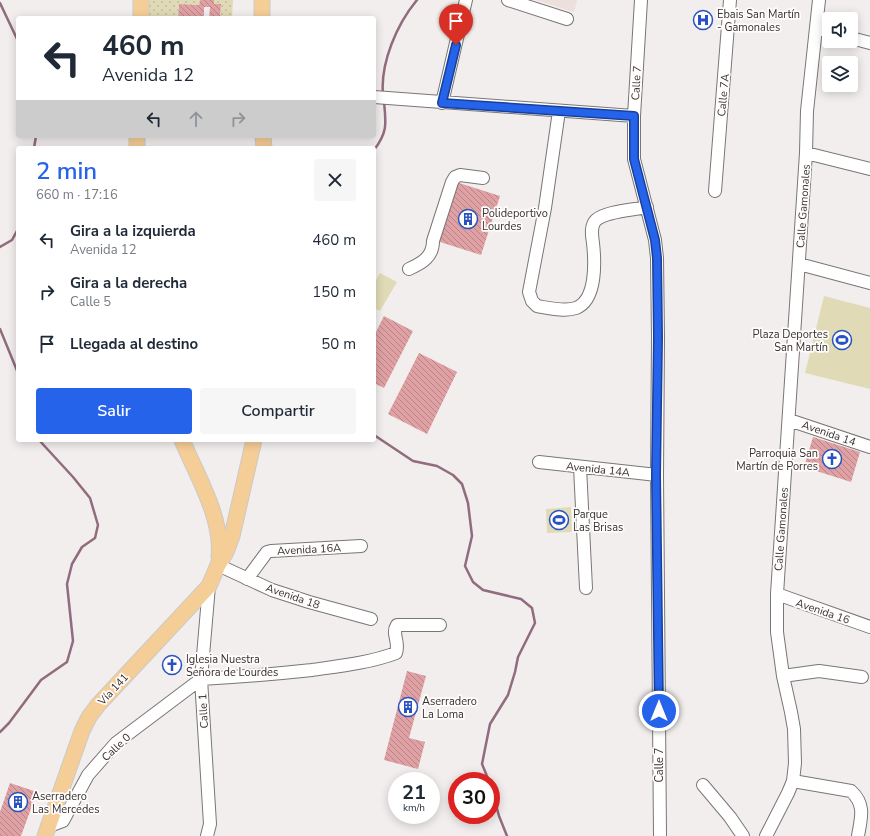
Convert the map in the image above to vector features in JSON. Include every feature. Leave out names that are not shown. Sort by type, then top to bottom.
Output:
[{"type":"main road","points":[[141,0],[141,16]]},
{"type":"main road","points":[[262,0],[262,16]]},
{"type":"main road","points":[[183,442],[212,508],[219,534],[220,544],[218,565]]},
{"type":"main road","points":[[218,565],[226,552],[232,536],[254,442]]},
{"type":"main road","points":[[212,508],[223,514],[232,512],[238,507]]},
{"type":"main road","name":"Vía 141","points":[[46,832],[82,731],[89,717],[98,705],[209,586],[218,565]]},
{"type":"street","points":[[442,103],[466,0]]},
{"type":"street","points":[[508,0],[567,18]]},
{"type":"street","name":"Calle 7","points":[[641,0],[634,116],[634,159],[655,240],[657,258],[658,337],[656,475],[660,836]]},
{"type":"street","name":"Calle 7A","points":[[715,191],[730,0]]},
{"type":"street","name":"Calle Gamonales","points":[[766,836],[793,781],[795,763],[794,729],[783,676],[776,618],[806,153],[807,111],[819,0]]},
{"type":"street","points":[[816,28],[822,30]]},
{"type":"street","points":[[858,40],[870,43]]},
{"type":"street","points":[[376,97],[634,116]]},
{"type":"street","points":[[559,111],[545,208],[529,292],[532,301],[537,306],[569,309],[577,308],[586,302],[590,294],[592,283],[594,259],[592,227],[596,220],[605,215],[647,208]]},
{"type":"street","points":[[806,153],[870,169]]},
{"type":"street","points":[[409,269],[422,262],[431,253],[433,241],[452,182],[455,177],[460,175],[483,178]]},
{"type":"street","points":[[799,264],[870,283]]},
{"type":"street","name":"Avenida 14","points":[[789,420],[870,447]]},
{"type":"street","name":"Avenida 14A","points":[[539,462],[656,475]]},
{"type":"street","points":[[580,467],[586,588]]},
{"type":"street","name":"Avenida 16A","points":[[247,579],[267,552],[361,546]]},
{"type":"street","name":"Avenida 18","points":[[218,565],[272,590],[371,620]]},
{"type":"street","name":"Calle 1","points":[[207,836],[210,824],[201,679],[209,586]]},
{"type":"street","name":"Avenida 16","points":[[777,594],[870,627]]},
{"type":"street","points":[[201,679],[255,676],[349,665],[396,653],[398,647],[394,632],[397,625],[440,625]]},
{"type":"street","points":[[783,676],[820,671],[862,677]]},
{"type":"street","name":"Calle 0","points":[[46,832],[63,821],[88,775],[116,743],[201,679]]},
{"type":"street","points":[[793,781],[851,791],[859,801],[862,810],[858,836]]},
{"type":"street","points":[[703,786],[730,817],[743,836]]},
{"type":"shaded area","points":[[148,0],[200,0],[199,5],[179,4],[178,16],[148,16]]},
{"type":"shaded area","points":[[214,0],[233,0],[232,16],[220,16],[221,4],[214,4]]},
{"type":"shaded area","points":[[536,0],[577,0],[574,12]]},
{"type":"shaded area","points":[[380,273],[397,282],[380,311],[376,309],[376,280]]},
{"type":"shaded area","name":"Plaza Deportes San Martín","points":[[824,296],[870,308],[870,389],[805,373]]},
{"type":"shaded area","name":"Parque Las Brisas","points":[[571,507],[572,532],[547,533],[546,509]]},
{"type":"building","points":[[200,0],[214,0],[214,4],[221,4],[220,16],[209,16],[210,7],[204,7],[204,16],[178,16],[179,4],[199,5]]},
{"type":"building","name":"Polideportivo Lourdes","points":[[456,182],[500,196],[481,255],[437,241]]},
{"type":"building","points":[[384,316],[413,331],[384,388],[376,384],[376,332]]},
{"type":"building","points":[[419,353],[457,372],[427,434],[388,414]]},
{"type":"building","name":"Parroquia San Martín de Porres","points":[[813,437],[860,452],[851,482],[804,467]]},
{"type":"building","name":"Aserradero La Loma","points":[[407,671],[426,676],[409,738],[425,742],[418,769],[384,760]]},
{"type":"building","name":"Aserradero Las Mercedes","points":[[10,783],[37,792],[21,836],[0,836],[0,812]]},
{"type":"waterway","points":[[383,95],[384,70],[391,44],[403,20],[417,0]]},
{"type":"waterway","points":[[0,3],[16,37]]},
{"type":"waterway","points":[[376,148],[382,138],[385,127],[384,102]]},
{"type":"waterway","points":[[34,146],[36,138]]},
{"type":"waterway","points":[[0,247],[12,240],[16,233]]},
{"type":"waterway","points":[[0,329],[16,368]]},
{"type":"waterway","points":[[376,436],[413,461],[437,466],[453,475],[462,484],[468,503],[472,536],[465,566],[473,582],[483,590],[521,599],[532,608],[535,623],[518,657],[508,695],[490,724],[482,764],[485,772]]},
{"type":"waterway","points":[[0,732],[9,723],[41,680],[67,662],[73,641],[67,584],[72,564],[82,547],[95,538],[98,525],[90,498],[41,442]]},
{"type":"waterway","points":[[500,818],[507,836]]},
{"type":"place","name":"Ebais San Martín - Gamonales","points":[[703,20]]},
{"type":"place","name":"Polideportivo Lourdes","points":[[468,219]]},
{"type":"place","name":"Plaza Deportes San Martín","points":[[842,340]]},
{"type":"place","name":"Parroquia San Martín de Porres","points":[[832,459]]},
{"type":"place","name":"Parque Las Brisas","points":[[559,520]]},
{"type":"place","name":"Iglesia Nuestra Señora de Lourdes","points":[[172,665]]},
{"type":"place","name":"Aserradero La Loma","points":[[408,707]]},
{"type":"place","name":"Aserradero Las Mercedes","points":[[18,802]]},
{"type":"route","points":[[456,45],[442,103],[634,116],[634,159],[655,240],[657,258],[658,337],[656,475],[659,711]]}]
